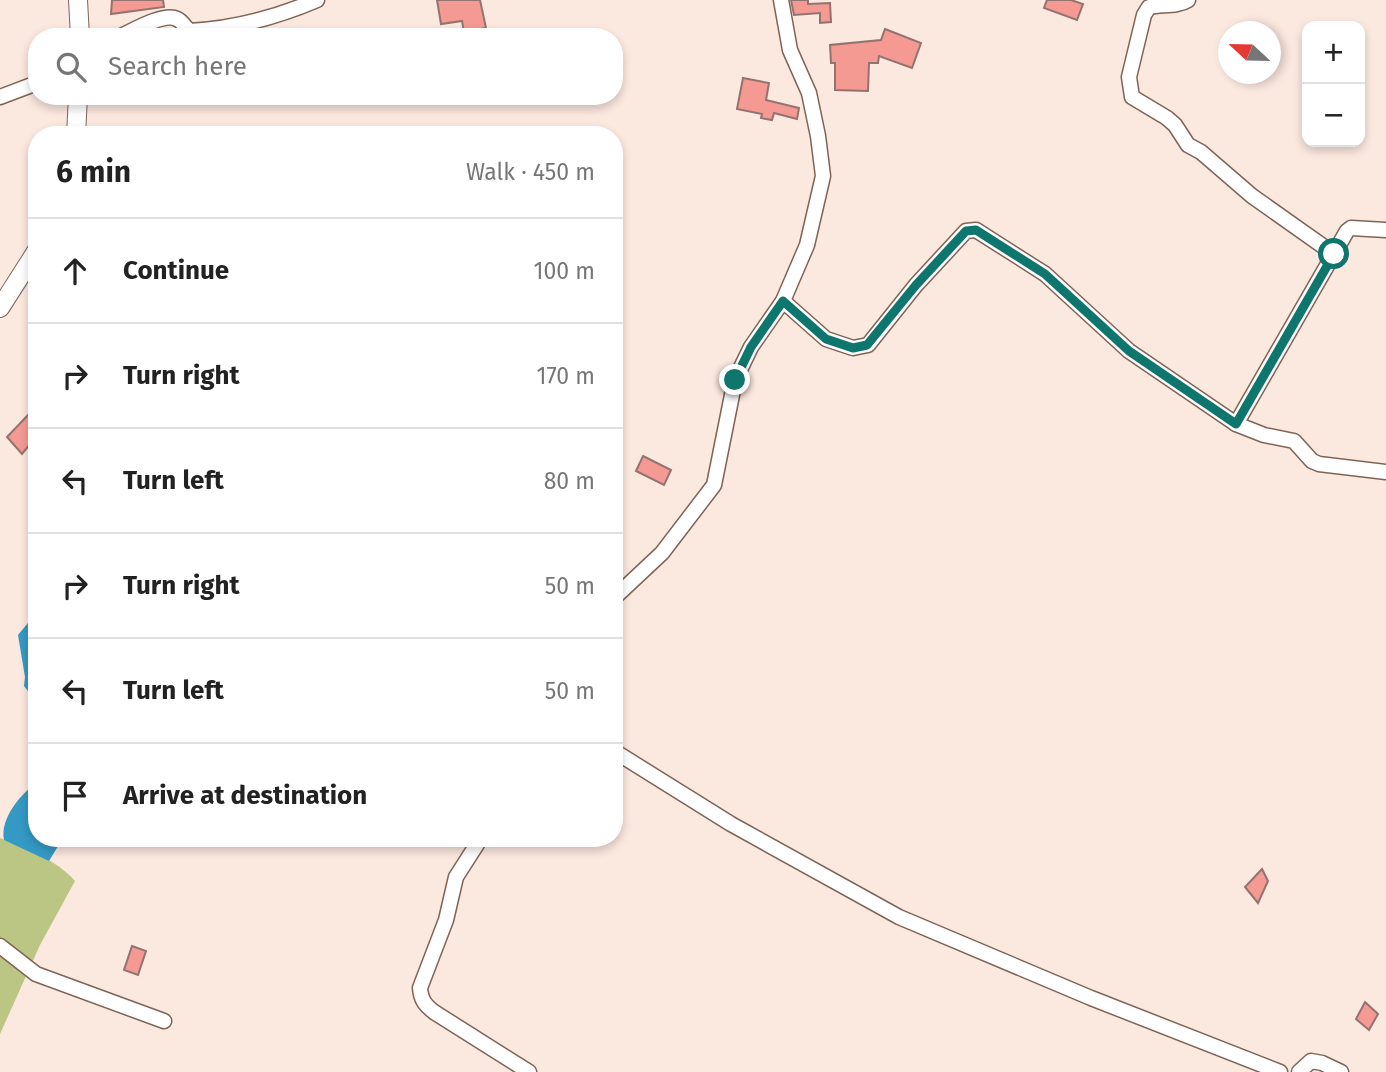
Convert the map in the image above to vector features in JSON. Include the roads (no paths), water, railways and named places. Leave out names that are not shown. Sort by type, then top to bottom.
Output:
[{"type":"main road","points":[[78,0],[80,28]]},
{"type":"main road","points":[[76,126],[78,105]]},
{"type":"main road","points":[[0,307],[28,264]]},
{"type":"street","points":[[225,28],[289,12],[317,0]]},
{"type":"street","points":[[623,590],[662,553],[714,485],[735,380],[751,347],[783,301],[807,245],[823,176],[809,93],[790,50],[781,0]]},
{"type":"street","points":[[1188,0],[1174,5],[1149,7],[1144,15],[1129,77],[1132,97],[1167,118],[1188,145],[1201,152],[1252,196],[1334,254]]},
{"type":"street","points":[[139,28],[162,18],[173,17],[186,28]]},
{"type":"street","points":[[0,97],[28,86]]},
{"type":"street","points":[[1236,424],[1351,228],[1386,230]]},
{"type":"street","points":[[783,301],[826,339],[853,348],[867,345],[916,285],[966,231],[976,230],[1045,274],[1129,351],[1236,424],[1264,435],[1294,441],[1312,461],[1319,464],[1386,472]]},
{"type":"street","points":[[623,757],[731,824],[899,917],[1091,998],[1280,1072]]},
{"type":"street","points":[[475,847],[457,877],[446,920],[420,988],[421,997],[425,1005],[434,1012],[529,1072]]},
{"type":"street","points":[[0,946],[36,974],[164,1021]]},
{"type":"street","points":[[1298,1072],[1311,1061],[1341,1072]]},
{"type":"water","points":[[28,623],[28,691],[24,686],[18,635]]},
{"type":"water","points":[[28,790],[28,847],[58,847],[49,861],[4,840],[8,815]]}]
